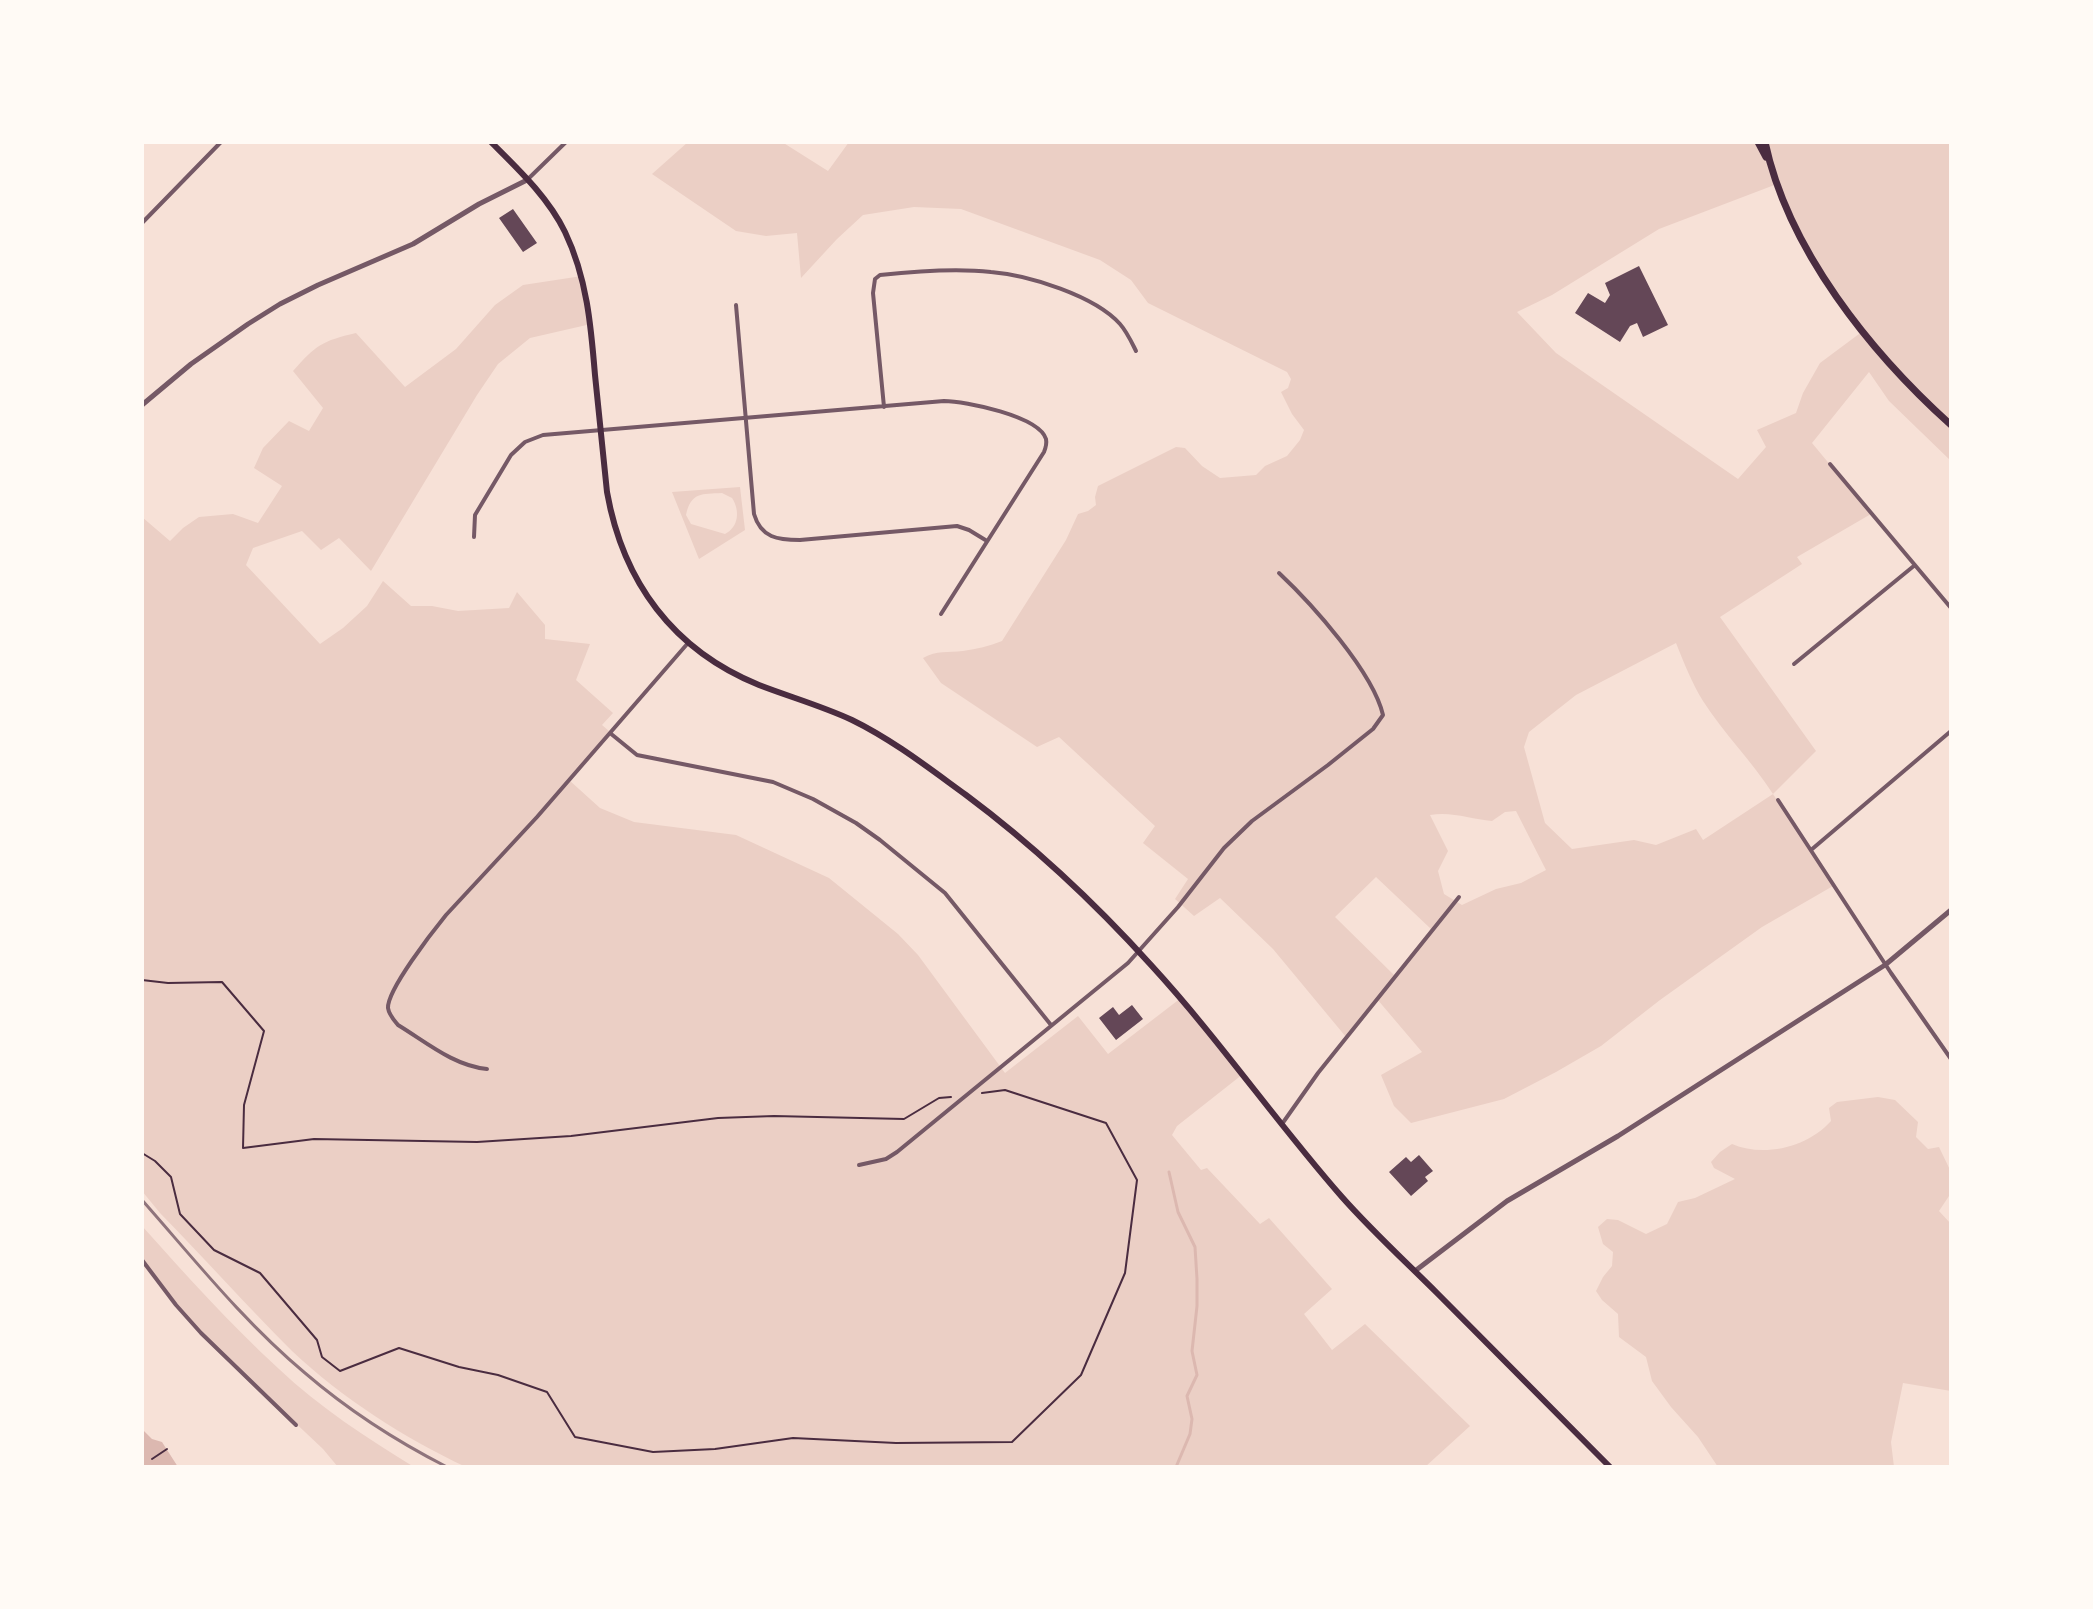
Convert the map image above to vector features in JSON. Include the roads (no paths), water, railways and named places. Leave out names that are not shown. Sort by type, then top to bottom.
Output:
[{"type":"main road","points":[[491,142],[546,202],[565,231],[584,284],[609,505],[622,550],[650,601],[688,643],[731,673],[854,721],[916,759],[1030,847],[1139,951],[1346,1202],[1610,1467]]},
{"type":"main road","points":[[1758,142],[1790,216],[1823,277],[1905,381],[1951,425]]},
{"type":"main road","points":[[1765,142],[1770,166]]},
{"type":"street","points":[[142,223],[221,142]]},
{"type":"street","points":[[142,405],[191,364],[280,304],[413,244],[479,204],[527,180],[566,142]]},
{"type":"street","points":[[884,407],[873,293],[875,279],[880,275],[951,271],[991,272],[1019,277],[1077,296],[1108,313],[1128,335],[1136,351]]},
{"type":"street","points":[[736,305],[754,514],[759,526],[770,536],[800,540],[957,526],[987,541]]},
{"type":"street","points":[[474,537],[475,515],[516,449],[535,437],[960,401],[988,407],[1037,428],[1046,442],[1044,452],[941,614]]},
{"type":"street","points":[[1830,464],[1951,608]]},
{"type":"street","points":[[1794,664],[1915,565]]},
{"type":"street","points":[[859,1165],[886,1159],[897,1152],[1139,951],[1224,848],[1252,821],[1373,729],[1383,715],[1379,700],[1354,660],[1325,622],[1279,573]]},
{"type":"street","points":[[487,1069],[472,1068],[458,1062],[398,1025],[388,1009],[391,995],[433,930],[537,817],[688,643]]},
{"type":"street","points":[[1811,850],[1951,731]]},
{"type":"street","points":[[610,733],[637,755],[773,782],[813,799],[856,823],[945,893],[1051,1025]]},
{"type":"street","points":[[1778,800],[1885,965],[1951,1059]]},
{"type":"street","points":[[1282,1124],[1318,1073],[1459,897]]},
{"type":"street","points":[[1415,1271],[1507,1201],[1618,1136],[1885,965],[1951,910]]},
{"type":"street","points":[[142,1260],[201,1333],[296,1425]]},
{"type":"waterway","points":[[1169,1172],[1178,1212],[1195,1247],[1197,1279],[1192,1351],[1197,1375],[1187,1396],[1192,1419],[1190,1434],[1176,1467]]},
{"type":"railway","points":[[142,1200],[240,1311],[305,1373],[373,1424],[447,1467]]}]
